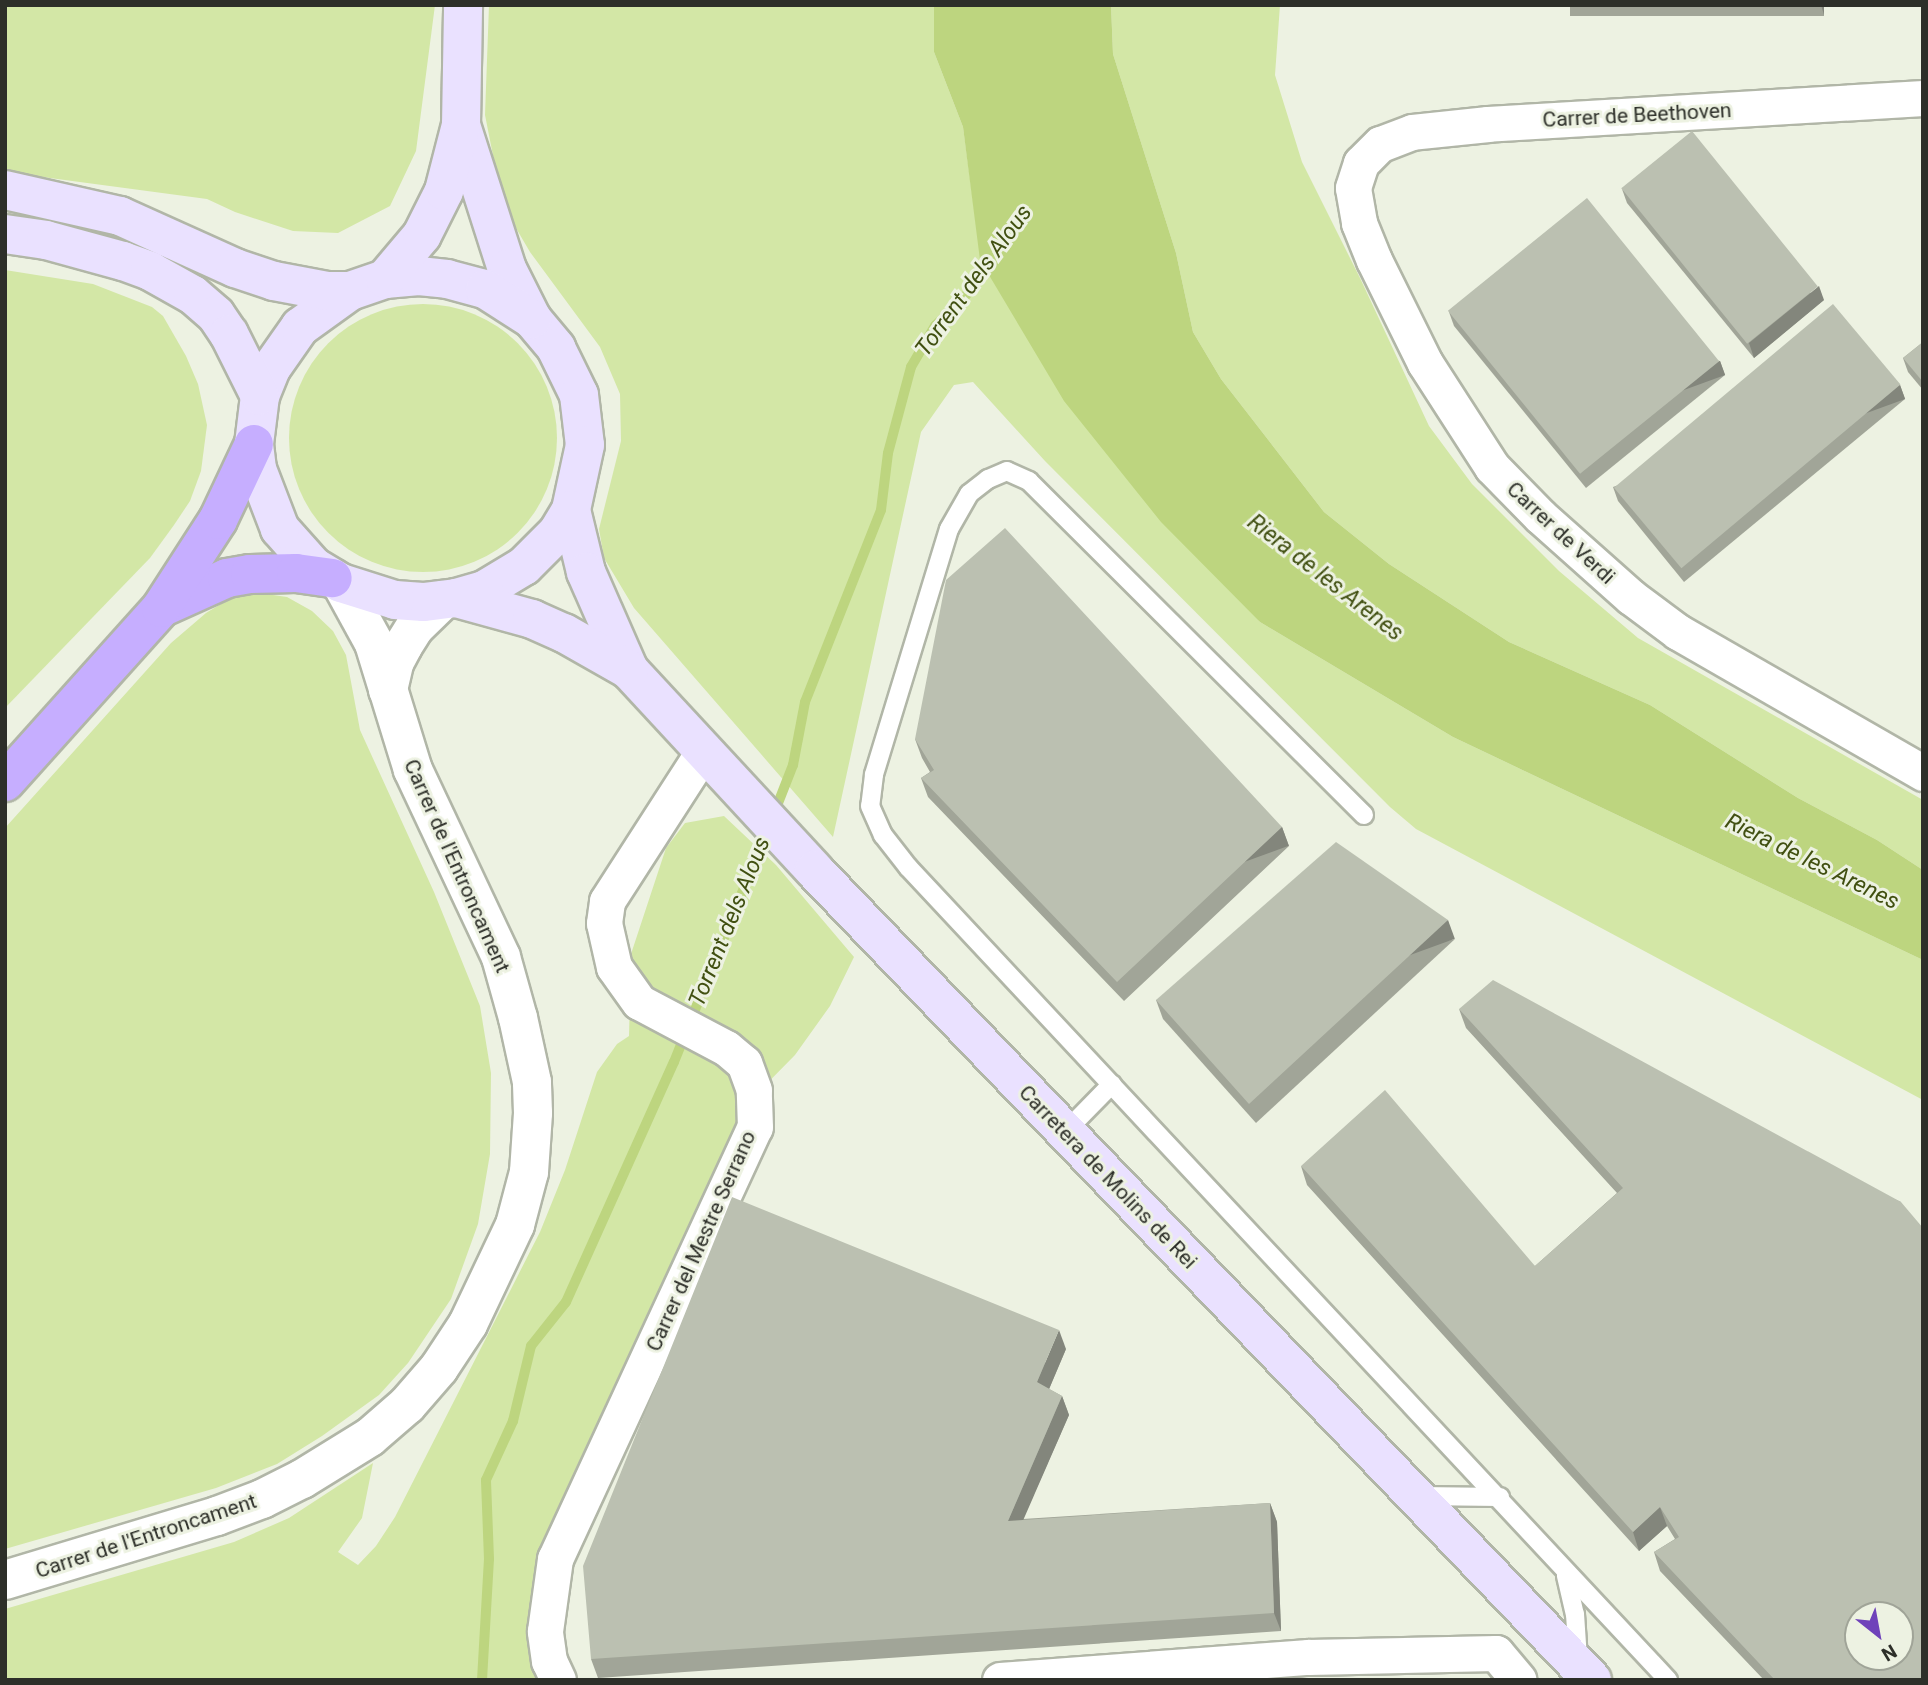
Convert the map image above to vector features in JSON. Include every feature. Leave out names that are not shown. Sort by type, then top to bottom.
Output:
[{"type":"highway","points":[[5,782],[161,608],[218,520],[254,444]]},
{"type":"highway","points":[[161,608],[192,592],[238,576],[296,573],[337,580]]},
{"type":"main road","points":[[461,125],[507,269],[532,319],[556,348],[579,395],[585,445],[570,510],[558,532],[524,566],[484,590],[450,599],[395,600],[337,580],[313,566],[280,529],[257,469],[254,444],[260,396],[272,367],[300,327],[368,285],[410,253],[434,216],[461,125],[463,5]]},
{"type":"main road","points":[[5,190],[120,216],[235,268],[274,281],[327,291],[419,276],[447,279],[485,289],[532,319]]},
{"type":"main road","points":[[5,234],[46,240],[123,261],[150,271],[193,295],[216,315],[229,334],[260,396]]},
{"type":"main road","name":"Carretera de Molins de Rei","points":[[570,510],[586,572],[629,670]]},
{"type":"main road","name":"Carretera de Molins de Rei","points":[[450,599],[533,619],[564,633],[629,670],[814,870],[1585,1673]]},
{"type":"street","name":"Carrer de Beethoven","points":[[1361,163],[1380,144],[1412,132],[1488,124],[1923,98]]},
{"type":"street","name":"Carrer de Verdi","points":[[1361,163],[1353,188],[1359,223],[1374,260],[1425,363],[1492,467],[1585,558],[1678,632],[1923,773]]},
{"type":"street","name":"Carrer de l'Entroncament","points":[[5,1580],[218,1516],[262,1499],[302,1479],[370,1437],[407,1405],[439,1368],[468,1324],[515,1225],[529,1172],[533,1113],[531,1082],[518,1018],[501,957],[413,770],[374,643],[337,580]]},
{"type":"street","points":[[388,690],[394,663],[415,627],[450,599]]},
{"type":"street","name":"Carrer del Mestre Serrano","points":[[558,1680],[550,1661],[545,1630],[555,1559],[755,1127],[754,1090],[744,1063],[726,1048],[639,1002],[614,967],[604,923],[607,901],[703,752]]},
{"type":"street","points":[[1019,1679],[1308,1657],[1496,1653],[1519,1680]]},
{"type":"lane","points":[[1364,815],[1029,481],[1007,471],[988,479],[969,494],[949,528],[874,775],[870,806],[883,835],[908,867],[1500,1497],[1565,1573],[1668,1680]]},
{"type":"lane","points":[[1065,1132],[1112,1084]]},
{"type":"lane","points":[[1416,1496],[1500,1497]]},
{"type":"lane","points":[[1565,1573],[1585,1673]]},
{"type":"shaded area","points":[[5,5],[435,5],[416,151],[390,206],[338,233],[293,231],[235,212],[207,199],[5,172]]},
{"type":"shaded area","points":[[489,5],[934,5],[934,52],[963,127],[981,260],[1260,622],[1453,737],[1923,960],[1923,1100],[1416,829],[1390,807],[1045,461],[973,382],[954,385],[921,432],[833,837],[634,608],[604,558],[599,529],[621,441],[620,394],[600,347],[530,252],[503,206],[485,115]]},
{"type":"shaded area","points":[[1111,5],[1280,5],[1275,75],[1302,162],[1429,426],[1472,484],[1559,571],[1638,638],[1923,800],[1923,870],[1877,840],[1798,798],[1650,705],[1509,642],[1389,564],[1324,512],[1221,379],[1193,332],[1176,253],[1113,54]]},
{"type":"shaded area","points":[[5,270],[93,284],[152,307],[163,316],[186,356],[198,384],[207,425],[201,471],[190,501],[174,525],[150,558],[5,708]]},
{"type":"shaded area","points":[[436,304],[474,314],[498,326],[518,343],[535,363],[547,387],[555,412],[555,464],[547,489],[535,513],[518,533],[498,550],[474,562],[449,570],[410,572],[372,562],[348,550],[319,523],[299,489],[291,464],[289,425],[299,387],[311,363],[338,334],[372,314],[397,306]]},
{"type":"shaded area","points":[[252,592],[287,597],[312,611],[333,631],[346,655],[360,730],[434,892],[480,1006],[491,1073],[490,1154],[478,1224],[451,1299],[408,1363],[379,1395],[322,1436],[277,1464],[216,1488],[5,1549],[5,828],[171,643],[206,613],[229,599]]},
{"type":"shaded area","points":[[724,816],[776,865],[854,957],[830,1006],[795,1055],[740,1111],[734,1138],[551,1541],[545,1680],[5,1680],[5,1609],[234,1542],[289,1518],[373,1463],[362,1518],[338,1552],[358,1565],[376,1546],[395,1517],[540,1232],[565,1170],[597,1072],[617,1044],[629,1036],[631,954],[666,848],[685,823]]},
{"type":"water","name":"Riera de les Arenes","points":[[934,5],[1111,5],[1113,54],[1176,253],[1193,332],[1221,379],[1324,512],[1389,564],[1509,642],[1650,705],[1798,798],[1877,840],[1923,870],[1923,960],[1453,737],[1260,622],[1161,522],[1064,401],[980,260],[963,127],[934,52]]},
{"type":"building","points":[[1692,131],[1818,286],[1747,344],[1621,188]]},
{"type":"building","points":[[1587,198],[1719,361],[1580,474],[1448,311]]},
{"type":"building","points":[[1833,304],[1900,384],[1681,568],[1614,488]]},
{"type":"building","points":[[1923,342],[1923,382],[1903,358]]},
{"type":"building","points":[[1005,528],[1282,827],[1117,982],[921,778],[934,770],[915,739],[946,580]]},
{"type":"building","points":[[1336,842],[1448,920],[1249,1104],[1156,1000]]},
{"type":"building","points":[[1493,980],[1901,1202],[1923,1228],[1923,1680],[1775,1680],[1654,1552],[1679,1537],[1660,1507],[1633,1532],[1301,1166],[1385,1090],[1535,1266],[1623,1188],[1459,1009]]},
{"type":"building","points":[[732,1197],[1059,1330],[1037,1382],[1062,1396],[1008,1521],[1270,1503],[1274,1613],[591,1659],[583,1566]]},
{"type":"waterway","name":"Torrent dels Alous","points":[[773,816],[793,765],[805,702],[881,510],[888,453],[911,367],[935,326],[971,290],[992,260]]},
{"type":"waterway","name":"Torrent dels Alous","points":[[482,1680],[489,1559],[486,1480],[513,1421],[531,1346],[566,1302],[674,1062],[767,831]]}]
